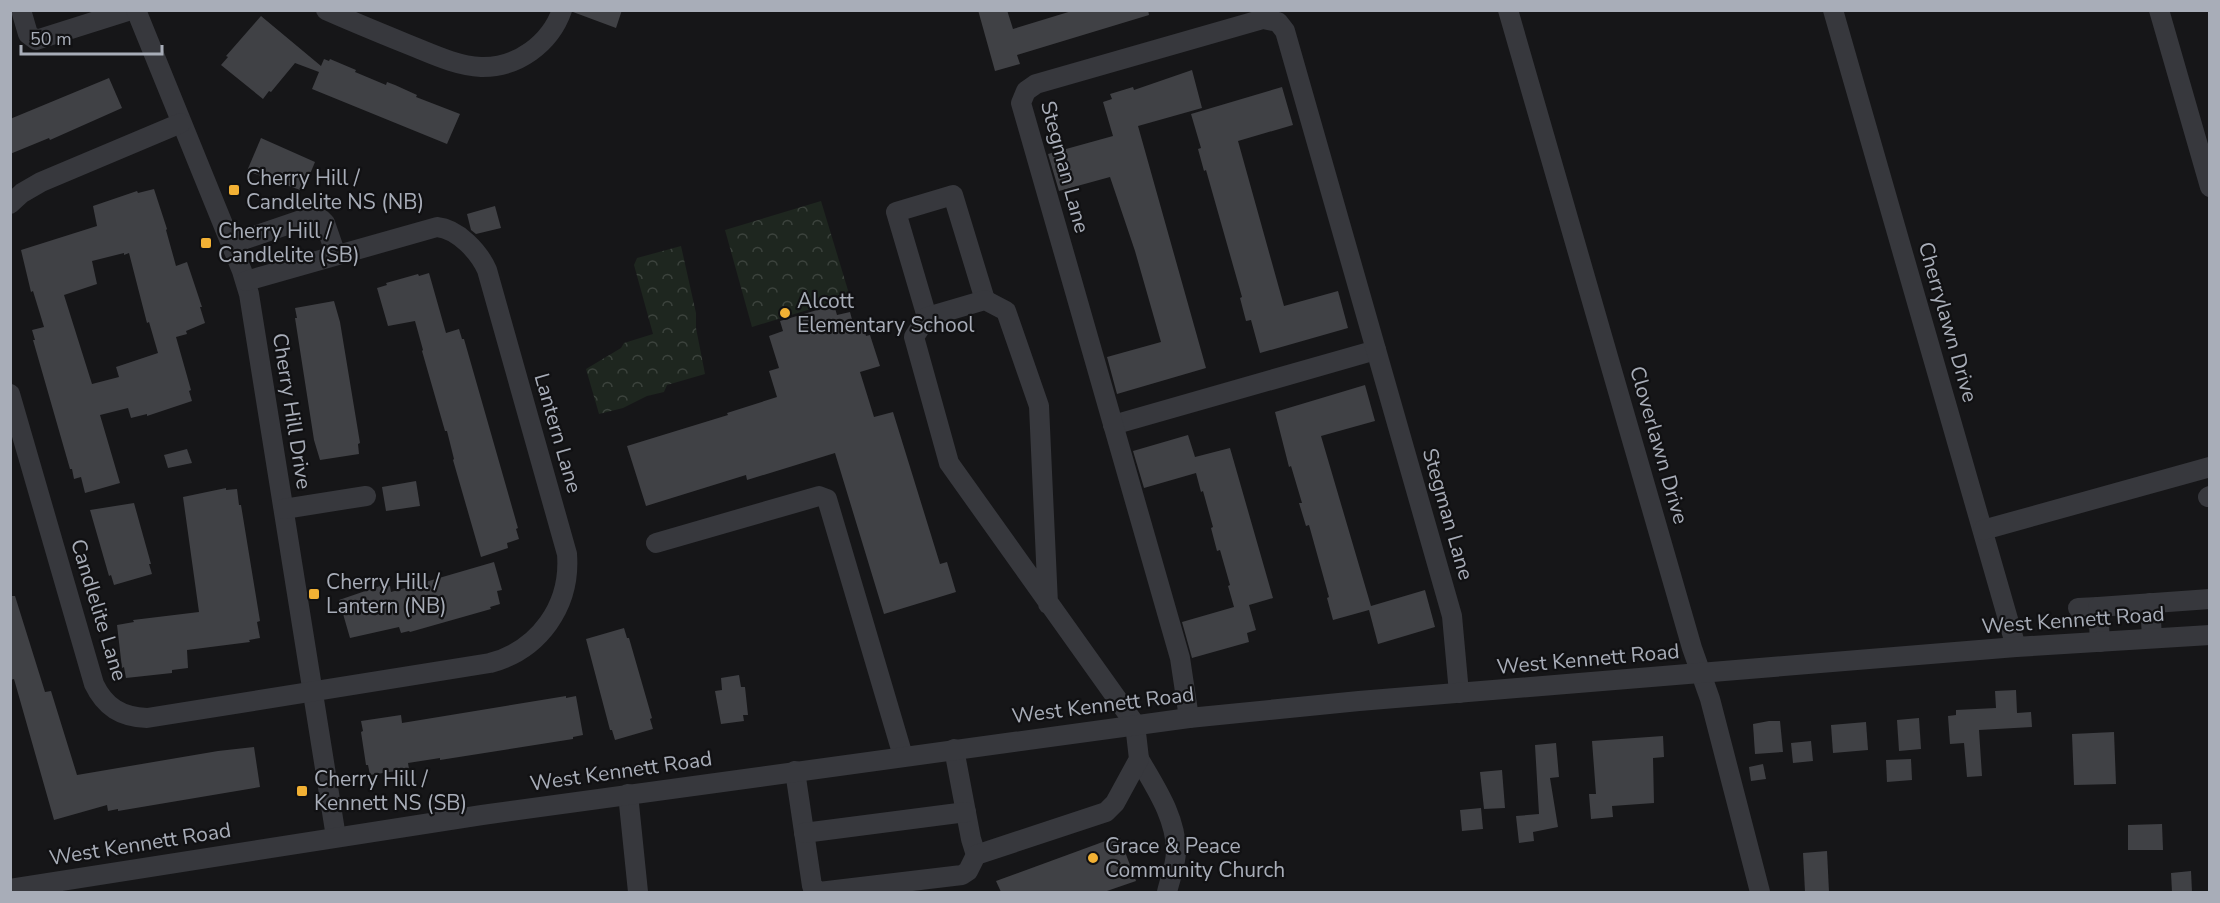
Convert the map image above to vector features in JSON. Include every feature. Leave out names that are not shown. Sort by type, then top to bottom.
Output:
[{"type":"street","points":[[21,10],[28,34],[36,40],[131,10]]},
{"type":"street","name":"Cherry Hill Drive","points":[[136,10],[246,281],[336,837]]},
{"type":"street","points":[[327,10],[429,53],[469,66],[483,67],[511,62],[535,49],[552,30],[562,10]]},
{"type":"street","name":"Cloverlawn Drive","points":[[1508,10],[1710,699],[1760,892]]},
{"type":"street","name":"Cherrylawn Drive","points":[[1833,10],[2016,647]]},
{"type":"street","points":[[2158,10],[2210,187]]},
{"type":"street","name":"Stegman Lane","points":[[1189,718],[1180,658],[1021,103],[1023,94],[1036,84],[1267,19],[1278,22],[1285,31],[1452,616],[1459,693]]},
{"type":"street","points":[[10,204],[22,193],[41,182],[182,123]]},
{"type":"street","points":[[927,317],[896,212],[954,195],[985,300]]},
{"type":"street","points":[[231,244],[310,217],[316,217],[325,223],[336,255]]},
{"type":"street","name":"Lantern Lane","points":[[246,281],[437,226],[449,230],[478,255],[487,270],[567,554],[564,593],[551,620],[540,635],[512,655],[490,663],[312,690]]},
{"type":"street","points":[[1048,604],[1039,406],[1006,311],[985,300],[927,317],[914,337],[949,463],[1048,604],[1135,724],[1139,759],[1163,801],[1172,824],[1176,850],[1167,892]]},
{"type":"street","points":[[1113,426],[1376,350]]},
{"type":"street","name":"Candlelite Lane","points":[[10,394],[94,684],[104,700],[118,712],[128,716],[147,718],[312,690]]},
{"type":"street","points":[[1983,530],[2210,467]]},
{"type":"street","points":[[284,509],[366,496]]},
{"type":"street","points":[[656,543],[819,496],[826,499],[903,756]]},
{"type":"street","points":[[2078,608],[2210,599]]},
{"type":"street","points":[[2150,603],[2152,638]]},
{"type":"street","points":[[2098,607],[2100,642]]},
{"type":"street","name":"West Kennett Road","points":[[14,889],[336,837],[628,794],[1135,724],[1459,693],[2016,647],[2210,635]]},
{"type":"street","points":[[795,771],[812,885],[819,892],[962,875],[968,871],[976,855],[954,749]]},
{"type":"street","points":[[976,855],[1106,812],[1115,803],[1139,759]]},
{"type":"street","points":[[628,794],[638,892]]},
{"type":"street","points":[[804,833],[966,812]]},
{"type":"green space","points":[[821,201],[850,297],[752,327],[725,230]]},
{"type":"green space","points":[[681,246],[696,313],[696,328],[705,374],[667,385],[664,392],[647,396],[623,408],[599,414],[586,369],[621,348],[624,343],[653,334],[634,265],[637,258]]},
{"type":"building","points":[[574,10],[622,10],[616,28],[573,12]]},
{"type":"building","points":[[978,10],[1007,10],[1013,29],[1075,10],[1148,10],[1149,15],[1017,55],[1020,64],[995,71]]},
{"type":"building","points":[[261,16],[321,66],[324,59],[329,61],[330,59],[356,70],[355,72],[386,85],[387,82],[395,85],[417,95],[416,97],[460,114],[447,144],[312,89],[319,72],[295,63],[263,99],[221,65],[228,57],[226,56]]},
{"type":"building","points":[[1192,70],[1202,108],[1138,126],[1206,368],[1117,394],[1107,357],[1161,342],[1135,251],[1110,177],[1059,191],[1048,154],[1113,136],[1103,102],[1112,99],[1110,94],[1133,87],[1134,90]]},
{"type":"building","points":[[109,78],[122,108],[50,140],[49,138],[10,154],[10,119]]},
{"type":"building","points":[[1282,87],[1293,125],[1238,141],[1284,306],[1338,291],[1348,328],[1260,353],[1251,320],[1246,321],[1240,298],[1242,297],[1206,170],[1204,171],[1198,149],[1201,148],[1191,114]]},
{"type":"building","points":[[261,138],[315,162],[303,191],[247,171]]},
{"type":"building","points":[[154,189],[176,266],[187,262],[202,307],[200,307],[205,323],[186,331],[187,334],[176,337],[192,401],[147,416],[147,414],[131,418],[128,408],[100,415],[120,483],[85,493],[81,477],[74,479],[72,469],[70,469],[33,340],[35,340],[32,330],[44,327],[33,291],[31,292],[21,250],[97,226],[93,206],[137,191],[138,193]],"holes":[[[124,253],[124,255],[129,253],[147,323],[149,322],[158,353],[116,367],[119,377],[92,384],[64,295],[97,284],[92,261]]]},
{"type":"building","points":[[495,206],[501,228],[476,234],[471,230],[467,214]]},
{"type":"building","points":[[429,273],[446,333],[459,329],[464,339],[518,528],[516,529],[519,539],[507,543],[508,548],[481,557],[415,321],[388,326],[377,288],[387,285],[386,283]]},
{"type":"building","points":[[334,301],[340,322],[360,443],[358,444],[359,454],[320,460],[314,440],[295,308]]},
{"type":"building","points":[[834,305],[837,315],[850,312],[854,327],[863,324],[866,336],[870,335],[880,366],[860,372],[874,417],[893,412],[940,564],[947,562],[956,592],[884,614],[835,453],[747,480],[746,475],[646,506],[627,446],[728,415],[727,413],[777,397],[769,371],[779,368],[769,336],[783,331],[780,321]]},
{"type":"building","points":[[1365,385],[1375,421],[1321,436],[1371,606],[1425,590],[1435,627],[1378,644],[1369,610],[1333,620],[1309,525],[1306,526],[1299,503],[1302,503],[1291,466],[1289,467],[1275,412]]},
{"type":"building","points":[[1188,435],[1195,457],[1230,448],[1273,598],[1249,605],[1256,630],[1247,633],[1249,642],[1192,658],[1182,622],[1234,607],[1228,586],[1230,585],[1220,550],[1217,551],[1211,528],[1213,527],[1196,473],[1144,488],[1133,451]]},
{"type":"building","points":[[187,449],[192,463],[168,468],[164,455]]},
{"type":"building","points":[[416,481],[420,506],[386,511],[382,487]]},
{"type":"building","points":[[226,488],[226,490],[237,489],[239,505],[241,505],[260,621],[257,622],[260,638],[249,640],[250,642],[187,650],[188,668],[172,670],[172,673],[126,678],[124,667],[122,668],[117,625],[134,622],[133,620],[199,612],[183,497]]},
{"type":"building","points":[[134,503],[152,574],[114,585],[111,575],[109,576],[90,510]]},
{"type":"building","points":[[494,562],[502,590],[497,591],[500,604],[490,607],[491,609],[410,632],[401,633],[399,627],[350,638],[339,600],[380,586],[381,588],[390,586],[391,592]]},
{"type":"building","points":[[10,596],[15,596],[45,692],[51,691],[77,775],[254,747],[260,787],[118,811],[118,809],[108,811],[107,805],[54,820],[14,679],[10,680]]},
{"type":"building","points":[[624,628],[629,638],[652,718],[650,719],[653,729],[615,740],[610,730],[586,639]]},
{"type":"building","points":[[739,675],[741,687],[745,687],[748,715],[743,715],[744,721],[721,724],[715,691],[722,690],[721,678]]},
{"type":"building","points":[[2016,690],[2017,713],[2031,712],[2032,727],[1979,730],[1982,776],[1967,777],[1964,743],[1950,744],[1948,716],[1956,715],[1956,710],[1996,708],[1995,691]]},
{"type":"building","points":[[566,696],[566,698],[576,696],[583,735],[573,737],[573,739],[408,763],[409,769],[370,775],[368,765],[366,765],[361,721],[401,715],[402,723]]},
{"type":"building","points":[[1919,718],[1921,749],[1899,751],[1897,720]]},
{"type":"building","points":[[1780,721],[1783,752],[1755,754],[1753,724]]},
{"type":"building","points":[[1866,722],[1868,750],[1833,753],[1831,725]]},
{"type":"building","points":[[2114,732],[2116,784],[2074,785],[2072,734]]},
{"type":"building","points":[[1663,736],[1664,757],[1653,758],[1654,803],[1612,806],[1613,817],[1591,819],[1589,794],[1596,794],[1592,741]]},
{"type":"building","points":[[1811,741],[1813,761],[1793,763],[1791,743]]},
{"type":"building","points":[[1556,743],[1559,777],[1550,778],[1558,827],[1533,832],[1534,841],[1519,843],[1516,816],[1539,814],[1535,745]]},
{"type":"building","points":[[1911,759],[1912,780],[1887,782],[1886,760]]},
{"type":"building","points":[[1763,764],[1766,779],[1751,781],[1749,767]]},
{"type":"building","points":[[1502,770],[1505,808],[1484,809],[1480,772]]},
{"type":"building","points":[[1481,808],[1483,829],[1462,831],[1460,810]]},
{"type":"building","points":[[2162,824],[2163,850],[2128,850],[2128,825]]},
{"type":"building","name":"Grace & Peace Community Church","points":[[1119,836],[1136,881],[1104,892],[1001,892],[996,881]]},
{"type":"building","points":[[1827,851],[1829,892],[1805,892],[1803,853]]},
{"type":"building","points":[[2191,871],[2192,892],[2172,892],[2171,873]]},
{"type":"place","name":"Cherry Hill / Candlelite NS (NB)","points":[[234,190]]},
{"type":"place","name":"Cherry Hill / Candlelite (SB)","points":[[206,243]]},
{"type":"place","name":"Alcott Elementary School","points":[[785,313]]},
{"type":"place","name":"Cherry Hill / Lantern (NB)","points":[[314,594]]},
{"type":"place","name":"Cherry Hill / Kennett NS (SB)","points":[[302,791]]},
{"type":"place","name":"Grace & Peace Community Church","points":[[1093,858]]}]
